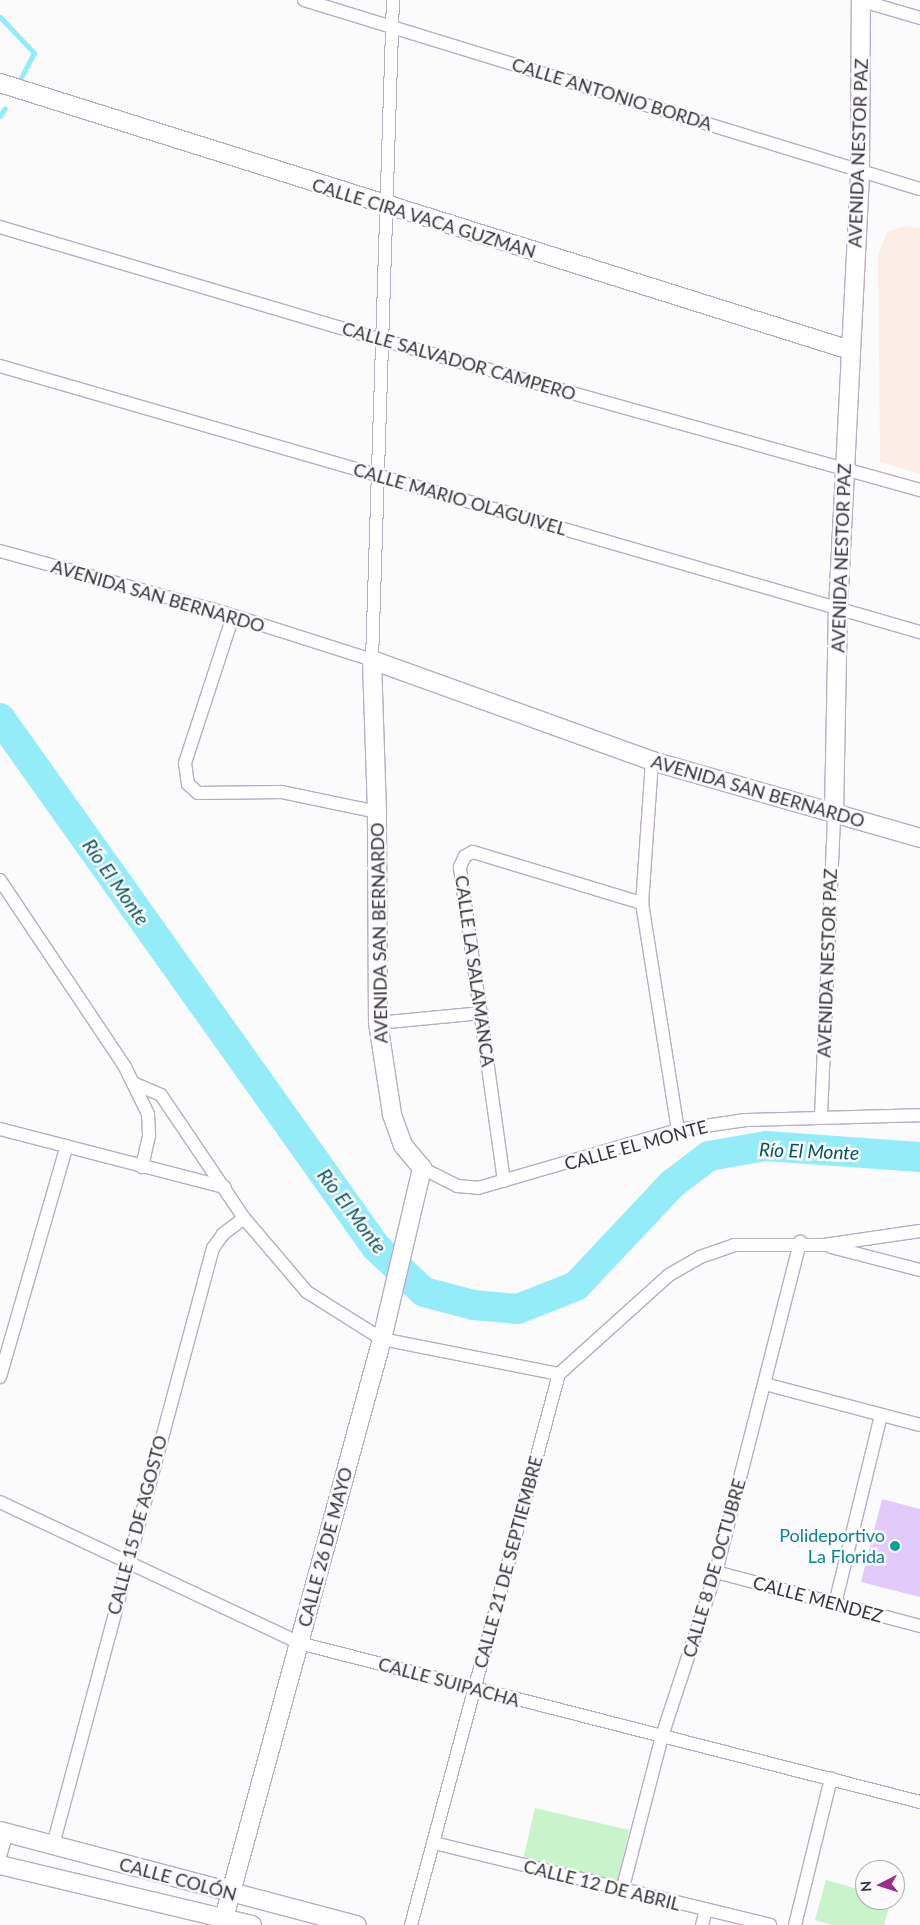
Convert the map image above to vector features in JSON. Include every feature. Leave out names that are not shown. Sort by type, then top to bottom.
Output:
[{"type":"street","name":"CALLE ANTONIO BORDA","points":[[304,0],[920,188]]},
{"type":"street","name":"AVENIDA SAN BERNARDO","points":[[393,0],[372,660],[378,812],[378,1023],[392,1114],[403,1145],[422,1168],[457,1186],[478,1188],[504,1181]]},
{"type":"street","points":[[861,0],[920,18]]},
{"type":"street","name":"AVENIDA NESTOR PAZ","points":[[821,1116],[834,813],[838,609],[860,170],[861,0]]},
{"type":"street","name":"CALLE CIRA VACA GUZMAN","points":[[0,83],[386,207],[850,350]]},
{"type":"street","name":"CALLE SALVADOR CAMPERO","points":[[0,227],[382,340],[920,490]]},
{"type":"street","name":"CALLE MARIO OLAGUIVEL","points":[[0,366],[920,632]]},
{"type":"street","name":"AVENIDA SAN BERNARDO","points":[[0,551],[233,616],[372,660],[652,761],[920,838]]},
{"type":"street","points":[[233,616],[185,763],[188,784],[198,793],[282,792],[378,812]]},
{"type":"street","points":[[652,761],[642,903],[678,1130]]},
{"type":"street","name":"CALLE LA SALAMANCA","points":[[504,1181],[482,1013],[460,867],[465,856],[473,852],[642,903]]},
{"type":"street","points":[[0,880],[133,1083],[148,1114],[149,1136],[142,1167]]},
{"type":"street","points":[[378,1023],[482,1013]]},
{"type":"street","points":[[133,1083],[161,1095],[225,1187],[244,1218],[307,1292],[382,1339],[559,1374],[669,1275],[700,1257],[734,1244],[800,1242],[824,1245],[920,1270]]},
{"type":"street","name":"CALLE EL MONTE","points":[[504,1181],[678,1130],[745,1120],[821,1116],[920,1115]]},
{"type":"street","points":[[0,1129],[66,1148],[225,1187]]},
{"type":"street","points":[[0,1377],[66,1148]]},
{"type":"street","name":"CALLE 26 DE MAYO","points":[[223,1921],[382,1339],[389,1300],[422,1168]]},
{"type":"street","name":"CALLE 15 DE AGOSTO","points":[[53,1845],[127,1563],[214,1248],[223,1234],[244,1218]]},
{"type":"street","points":[[824,1245],[920,1231]]},
{"type":"street","name":"CALLE 8 DE OCTUBRE","points":[[622,1891],[662,1736],[716,1572],[800,1242]]},
{"type":"street","name":"CALLE 21 DE SEPTIEMBRE","points":[[411,1925],[559,1374]]},
{"type":"street","points":[[765,1384],[920,1425]]},
{"type":"street","points":[[835,1604],[881,1416]]},
{"type":"street","name":"CALLE SUIPACHA","points":[[0,1502],[299,1643],[473,1690],[831,1778],[920,1802]]},
{"type":"street","name":"CALLE MENDEZ","points":[[716,1572],[920,1626]]},
{"type":"street","points":[[794,1925],[831,1778]]},
{"type":"street","points":[[0,1856],[4,1832]]},
{"type":"street","name":"CALLE COLÓN","points":[[4,1832],[357,1925]]},
{"type":"street","name":"CALLE 12 DE ABRIL","points":[[434,1843],[622,1891],[770,1925]]},
{"type":"street","name":"CALLE COLÓN","points":[[0,1865],[223,1921],[252,1925]]},
{"type":"street","points":[[702,1925],[706,1910]]},
{"type":"shaded area","points":[[904,226],[920,228],[920,474],[880,462],[878,255],[887,232]]},
{"type":"green space","points":[[535,1808],[629,1830],[618,1881],[523,1859]]},
{"type":"green space","points":[[826,1880],[855,1888],[855,1910],[888,1910],[884,1925],[831,1925],[815,1920]]},
{"type":"building","name":"Polideportivo La Florida","points":[[882,1499],[920,1509],[920,1597],[861,1582]]},
{"type":"waterway","points":[[0,17],[34,53],[19,81]]},
{"type":"waterway","points":[[0,116],[5,108]]},
{"type":"waterway","name":"Río El Monte","points":[[0,718],[376,1247],[424,1292],[473,1305],[518,1309],[576,1286],[672,1184],[709,1156],[766,1146],[920,1157]]},
{"type":"place","name":"Polideportivo La Florida","points":[[895,1546]]}]
